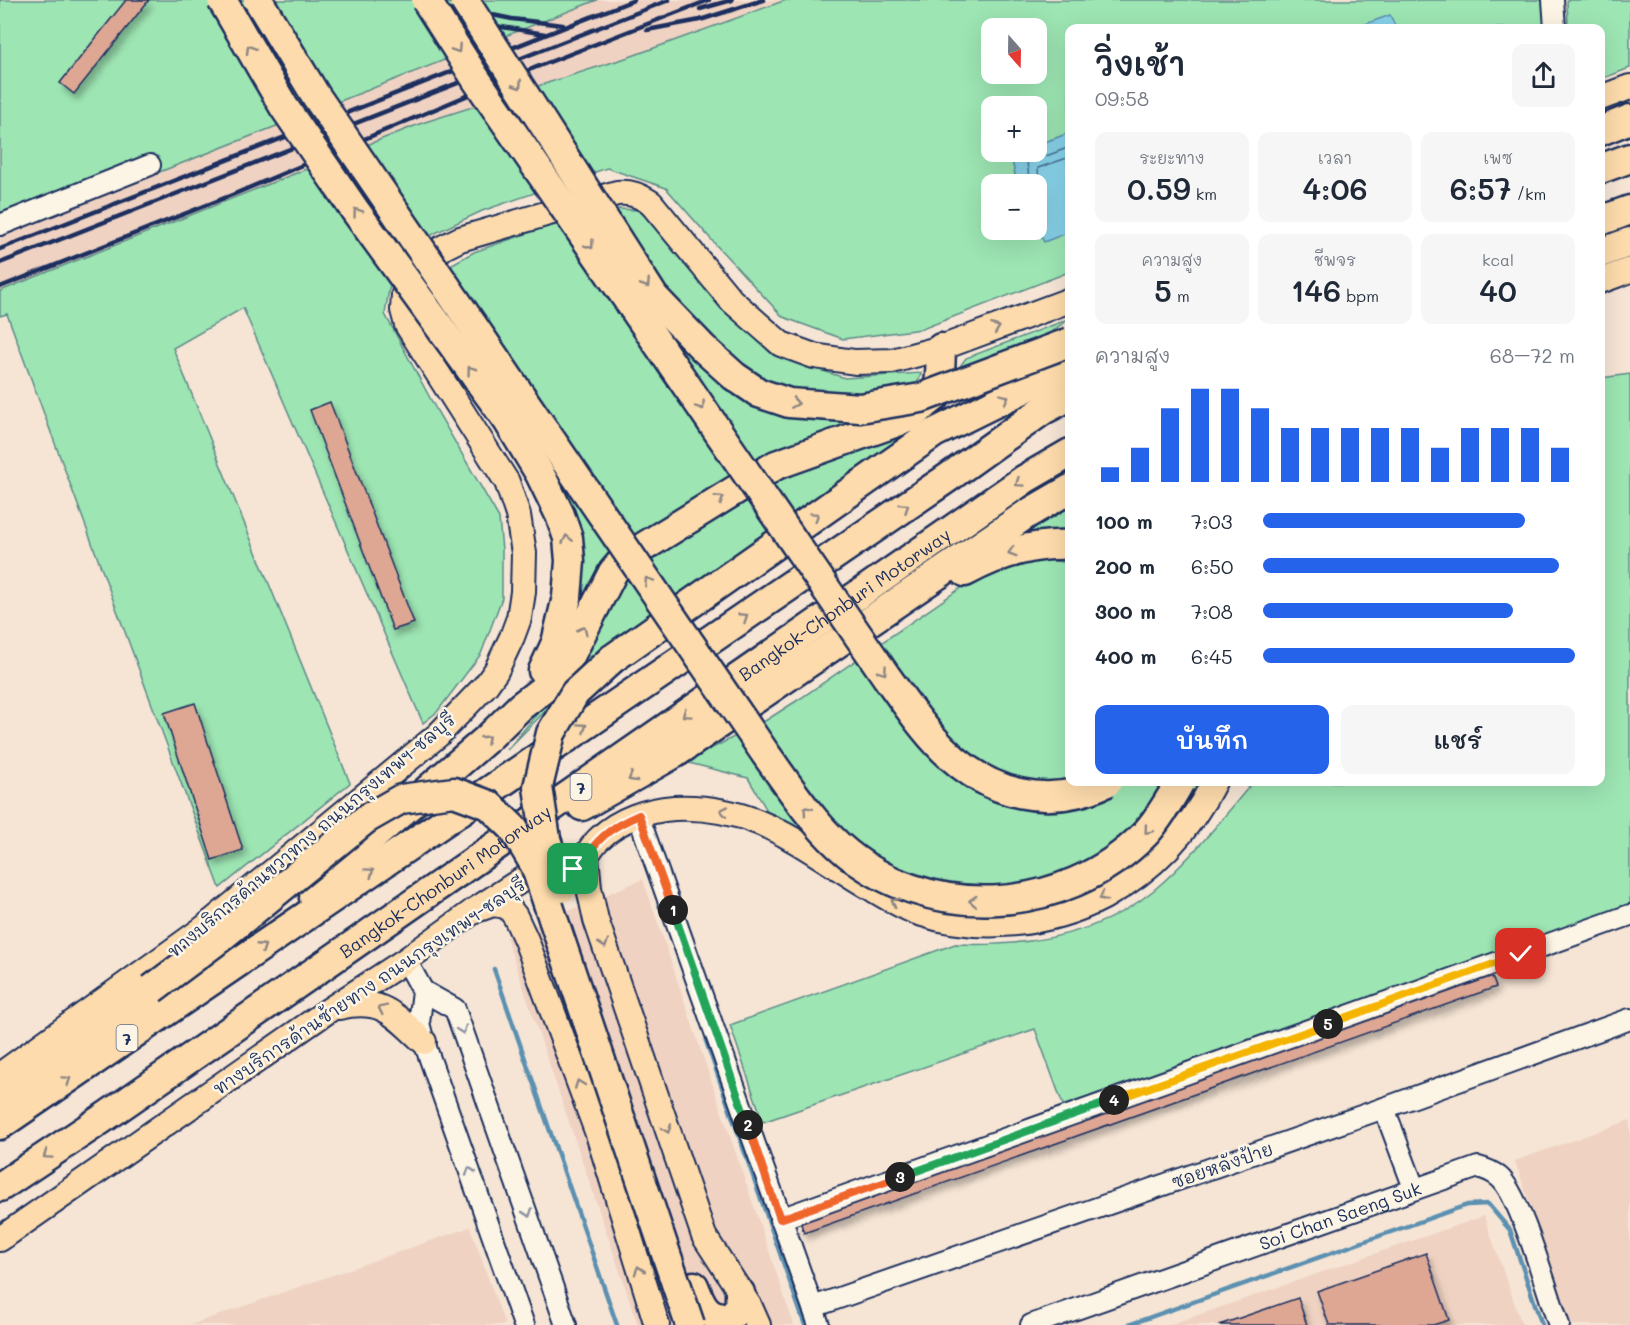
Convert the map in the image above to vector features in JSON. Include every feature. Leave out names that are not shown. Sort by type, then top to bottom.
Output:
[{"type":"highway","points":[[222,0],[284,107],[354,209],[508,421],[540,474],[560,515],[568,538],[570,561],[567,597],[556,643],[539,679],[521,705]]},
{"type":"highway","points":[[258,0],[316,96],[759,744],[799,800],[839,846],[878,873],[922,893],[970,901],[1018,899],[1045,893],[1086,876],[1129,848],[1146,833],[1177,786]]},
{"type":"highway","points":[[426,0],[483,89],[873,657],[938,743],[962,766],[981,780],[997,787],[1028,795],[1048,797],[1073,794],[1098,786]]},
{"type":"highway","points":[[464,0],[654,297],[703,348],[734,376],[759,393],[789,403],[860,408],[921,398],[1065,344]]},
{"type":"highway","points":[[1605,129],[1630,119]]},
{"type":"highway","points":[[1605,168],[1630,158]]},
{"type":"highway","points":[[1605,219],[1630,210]]},
{"type":"highway","points":[[1605,251],[1630,242]]},
{"type":"highway","points":[[934,433],[980,387],[1065,337]]},
{"type":"highway","points":[[288,930],[352,855],[481,745],[521,705],[555,680],[570,656],[613,572],[624,559],[776,465],[908,418],[937,395],[941,348]]},
{"type":"highway","points":[[740,1293],[739,1307],[734,1314],[717,1317],[702,1306],[694,1286],[546,839],[538,787],[551,733],[575,693],[612,659],[934,433],[1065,368]]},
{"type":"highway","name":"7","points":[[6,1113],[288,930],[949,477],[1042,410],[1065,398]]},
{"type":"highway","name":"Bangkok-Chonburi Motorway","points":[[0,1187],[101,1120],[904,562],[1025,479],[1065,456]]},
{"type":"highway","points":[[101,1120],[330,974],[555,822],[677,752],[1027,514],[1065,492]]},
{"type":"highway","points":[[709,731],[740,718],[793,687],[958,576],[987,560],[1048,544],[1065,545]]},
{"type":"highway","points":[[6,1113],[366,819],[401,799],[454,792],[489,805],[513,828],[535,865],[690,1325]]},
{"type":"main road","points":[[1605,96],[1630,87]]},
{"type":"main road","name":"ทางบริการด้านขวาทาง ถนนกรุงเทพฯ-ชลบุรี","points":[[1,1074],[204,928],[438,735],[486,685],[496,671],[519,618],[523,592],[524,553],[514,499],[507,482],[407,325],[403,310],[404,294],[418,272],[442,248],[459,239],[617,193],[628,192],[639,195],[651,203],[731,300],[782,344],[814,356],[864,362],[892,361],[941,348],[1065,302]]},
{"type":"main road","points":[[1605,279],[1630,270]]},
{"type":"main road","points":[[758,1325],[750,1307],[704,1236],[596,920],[589,888],[586,856],[600,838],[617,825],[639,815],[661,809],[710,808],[736,814],[782,832],[852,877],[917,912],[948,921],[1000,924],[1045,919],[1069,912],[1102,898],[1140,875],[1179,838],[1192,821],[1212,786]]},
{"type":"main road","name":"ทางบริการด้านซ้ายทาง ถนนกรุงเทพฯ-ชลบุรี","points":[[0,1239],[329,1010],[523,879],[561,868],[573,869],[589,888]]},
{"type":"main road","points":[[475,910],[494,904],[507,906],[515,916],[526,940],[598,1134],[657,1325]]},
{"type":"main road","points":[[329,1010],[355,1004],[383,1007],[424,1042]]},
{"type":"street","points":[[1553,0],[1555,24]]},
{"type":"street","points":[[0,225],[150,165]]},
{"type":"street","points":[[639,815],[816,1316]]},
{"type":"street","points":[[780,1219],[1630,915]]},
{"type":"street","points":[[406,960],[423,991],[455,1009],[566,1325]]},
{"type":"street","points":[[423,991],[419,1023],[424,1042],[524,1325]]},
{"type":"street","name":"ซอยหลังป้าย","points":[[816,1316],[1630,1019]]},
{"type":"street","points":[[1384,1108],[1414,1188]]},
{"type":"street","name":"Soi Chan Saeng Suk","points":[[1031,1325],[1478,1167],[1487,1169],[1501,1178],[1519,1209],[1559,1325]]},
{"type":"shaded area","points":[[597,0],[786,0],[632,56],[422,123],[0,291],[0,234]]},
{"type":"shaded area","points":[[643,879],[794,1325],[638,1325],[506,937]]},
{"type":"shaded area","points":[[1630,1120],[1630,1325],[1572,1325],[1515,1161]]},
{"type":"shaded area","points":[[1484,1216],[1522,1325],[1169,1325]]},
{"type":"shaded area","points":[[470,1227],[505,1325],[190,1325]]},
{"type":"green space","points":[[0,0],[597,0],[124,186],[117,167],[0,213]]},
{"type":"green space","points":[[786,0],[1544,0],[1546,24],[1394,24],[1390,16],[1367,24],[1065,24],[1065,134],[1047,141],[1047,96],[981,96],[981,162],[1012,162],[1015,174],[981,174],[981,240],[1044,241],[1065,233],[1065,274],[922,329],[843,339],[783,317],[666,188],[607,168],[482,211],[433,234],[389,289],[385,314],[437,411],[499,518],[502,598],[481,654],[437,712],[423,723],[243,308],[173,348],[350,783],[220,888],[7,314],[0,316],[0,291],[422,123],[632,56]]},
{"type":"green space","points":[[1567,0],[1630,0],[1630,68],[1605,77],[1605,24],[1568,24]]},
{"type":"green space","points":[[619,209],[638,210],[667,236],[731,315],[773,355],[845,378],[921,373],[916,388],[893,413],[806,438],[720,486],[580,612],[580,553],[570,500],[551,462],[431,296],[443,269],[474,252],[540,229]]},
{"type":"green space","points":[[1065,321],[759,542],[557,699],[507,750],[554,694],[626,577],[669,541],[781,471],[920,420],[966,358]]},
{"type":"green space","points":[[1630,374],[1630,913],[1066,1113],[1035,1029],[763,1122],[730,1025],[955,944],[1034,941],[1085,929],[1109,919],[1132,906],[1168,878],[1206,838],[1250,786],[1605,786],[1605,377]]},
{"type":"green space","points":[[1065,503],[1065,532],[1041,531],[1012,534]]},
{"type":"green space","points":[[1050,560],[1065,562],[1065,786],[1198,786],[1179,820],[1153,849],[1100,887],[1054,906],[983,916],[807,835],[769,814],[748,778],[685,762],[765,721],[961,588],[1004,570]]},
{"type":"water","points":[[1390,15],[1394,24],[1366,24]]},
{"type":"water","points":[[1065,134],[1065,234],[1044,242],[1043,240],[1047,240],[1047,174],[1015,174],[1012,162],[1047,162],[1047,141]]},
{"type":"building","points":[[126,0],[149,0],[74,94],[60,83]]},
{"type":"building","points":[[330,402],[414,623],[393,630],[310,410]]},
{"type":"building","points":[[195,703],[243,850],[212,860],[164,713]]},
{"type":"building","points":[[1491,974],[1496,987],[804,1233],[800,1221]]},
{"type":"building","points":[[1426,1253],[1449,1320],[1433,1325],[1329,1325],[1317,1291]]},
{"type":"building","points":[[1298,1298],[1307,1325],[1219,1325]]},
{"type":"waterway","points":[[494,969],[617,1325]]},
{"type":"waterway","points":[[706,1041],[805,1325]]},
{"type":"waterway","points":[[1128,1325],[1467,1205],[1488,1204],[1510,1230],[1542,1325]]},
{"type":"railway","points":[[418,0],[496,26],[545,34]]},
{"type":"railway","points":[[446,0],[478,12],[563,25]]},
{"type":"railway","points":[[0,249],[634,0]]},
{"type":"railway","points":[[0,263],[669,0]]},
{"type":"railway","points":[[0,287],[232,195],[511,77],[709,0]]},
{"type":"railway","points":[[700,9],[732,0]]},
{"type":"railway","points":[[647,30],[700,20],[763,0]]},
{"type":"route","points":[[573,869],[589,888],[586,856],[600,838],[617,825],[639,815],[780,1219],[1521,954]]}]
